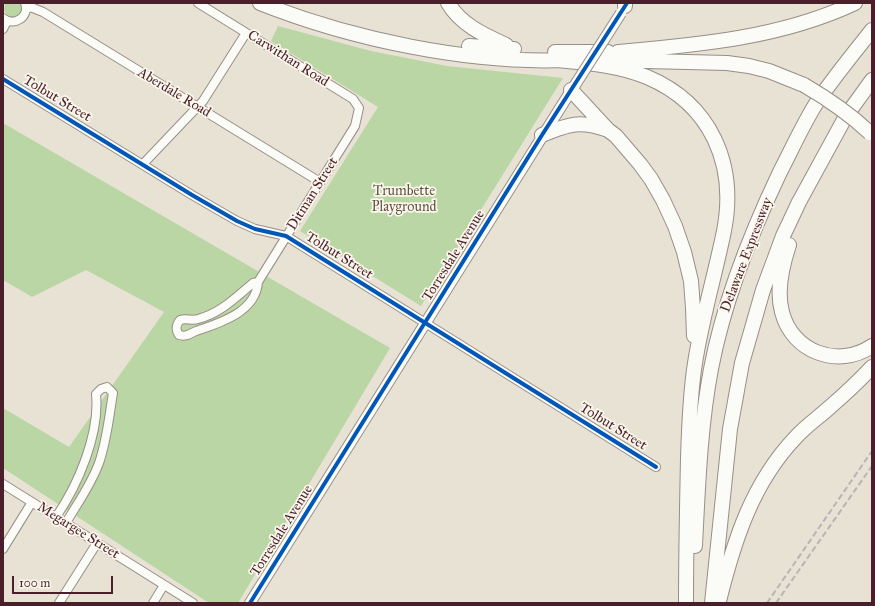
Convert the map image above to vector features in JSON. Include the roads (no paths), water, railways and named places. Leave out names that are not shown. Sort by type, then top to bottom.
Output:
[{"type":"highway","points":[[260,3],[323,25],[395,43],[487,57],[556,60],[727,63],[756,68],[795,81],[822,87],[847,105],[871,132]]},
{"type":"highway","points":[[283,3],[326,17],[397,35],[465,45],[516,50],[717,57],[748,60],[796,74],[805,82]]},
{"type":"highway","points":[[448,3],[466,23],[478,32],[516,50]]},
{"type":"highway","points":[[616,53],[722,40],[787,27],[825,16],[855,3]]},
{"type":"highway","name":"Delaware Expressway","points":[[691,603],[701,439],[711,369],[722,318],[734,282],[769,196],[794,144],[816,104],[872,30]]},
{"type":"highway","points":[[556,60],[609,66],[646,77],[679,95],[698,114],[712,133],[721,153],[726,174],[728,197],[724,230],[694,364]]},
{"type":"highway","name":"Delaware Expressway","points":[[712,603],[730,429],[742,363],[763,290],[783,236],[799,202],[846,116],[872,80]]},
{"type":"highway","points":[[573,87],[651,179],[675,226],[684,252],[691,281],[694,308],[694,364],[689,427],[686,511],[686,603]]},
{"type":"highway","points":[[542,135],[558,128],[578,124],[585,124],[608,130]]},
{"type":"highway","points":[[799,202],[782,272],[779,291],[782,312],[790,330],[799,341],[812,351],[826,356],[846,356],[865,351],[872,346]]},
{"type":"highway","points":[[718,603],[729,561],[741,525],[752,500],[766,475],[780,455],[796,437],[855,385],[872,367]]},
{"type":"street","name":"Carwithan Road","points":[[198,3],[353,99],[359,108],[355,126]]},
{"type":"street","points":[[3,29],[5,19],[14,22],[21,20],[26,14],[26,5]]},
{"type":"street","name":"Aberdale Road","points":[[26,5],[43,12],[320,182]]},
{"type":"street","name":"Torresdale Avenue","points":[[250,603],[542,135],[625,6]]},
{"type":"street","points":[[143,164],[203,101],[246,33]]},
{"type":"street","name":"Tolbut Street","points":[[3,79],[238,221],[255,229],[286,236],[656,467]]},
{"type":"street","name":"Ditman Street","points":[[258,282],[253,283],[227,306],[200,319],[193,320],[185,318],[180,320],[176,325],[176,331],[179,335],[188,336],[220,323],[232,317],[256,296],[258,282],[355,126]]},
{"type":"street","points":[[56,517],[67,500],[88,456],[97,404],[96,394],[101,389],[107,387],[113,393],[108,428],[98,464],[90,482],[66,523]]},
{"type":"street","name":"Megargee Street","points":[[3,484],[193,603]]},
{"type":"street","points":[[3,549],[32,502]]},
{"type":"street","points":[[59,603],[97,543]]},
{"type":"street","points":[[153,603],[164,585]]},
{"type":"railway","points":[[767,603],[872,451]]},
{"type":"railway","points":[[776,603],[872,466]]},
{"type":"park label","name":"Trumbette Playground","points":[[404,200]]}]
